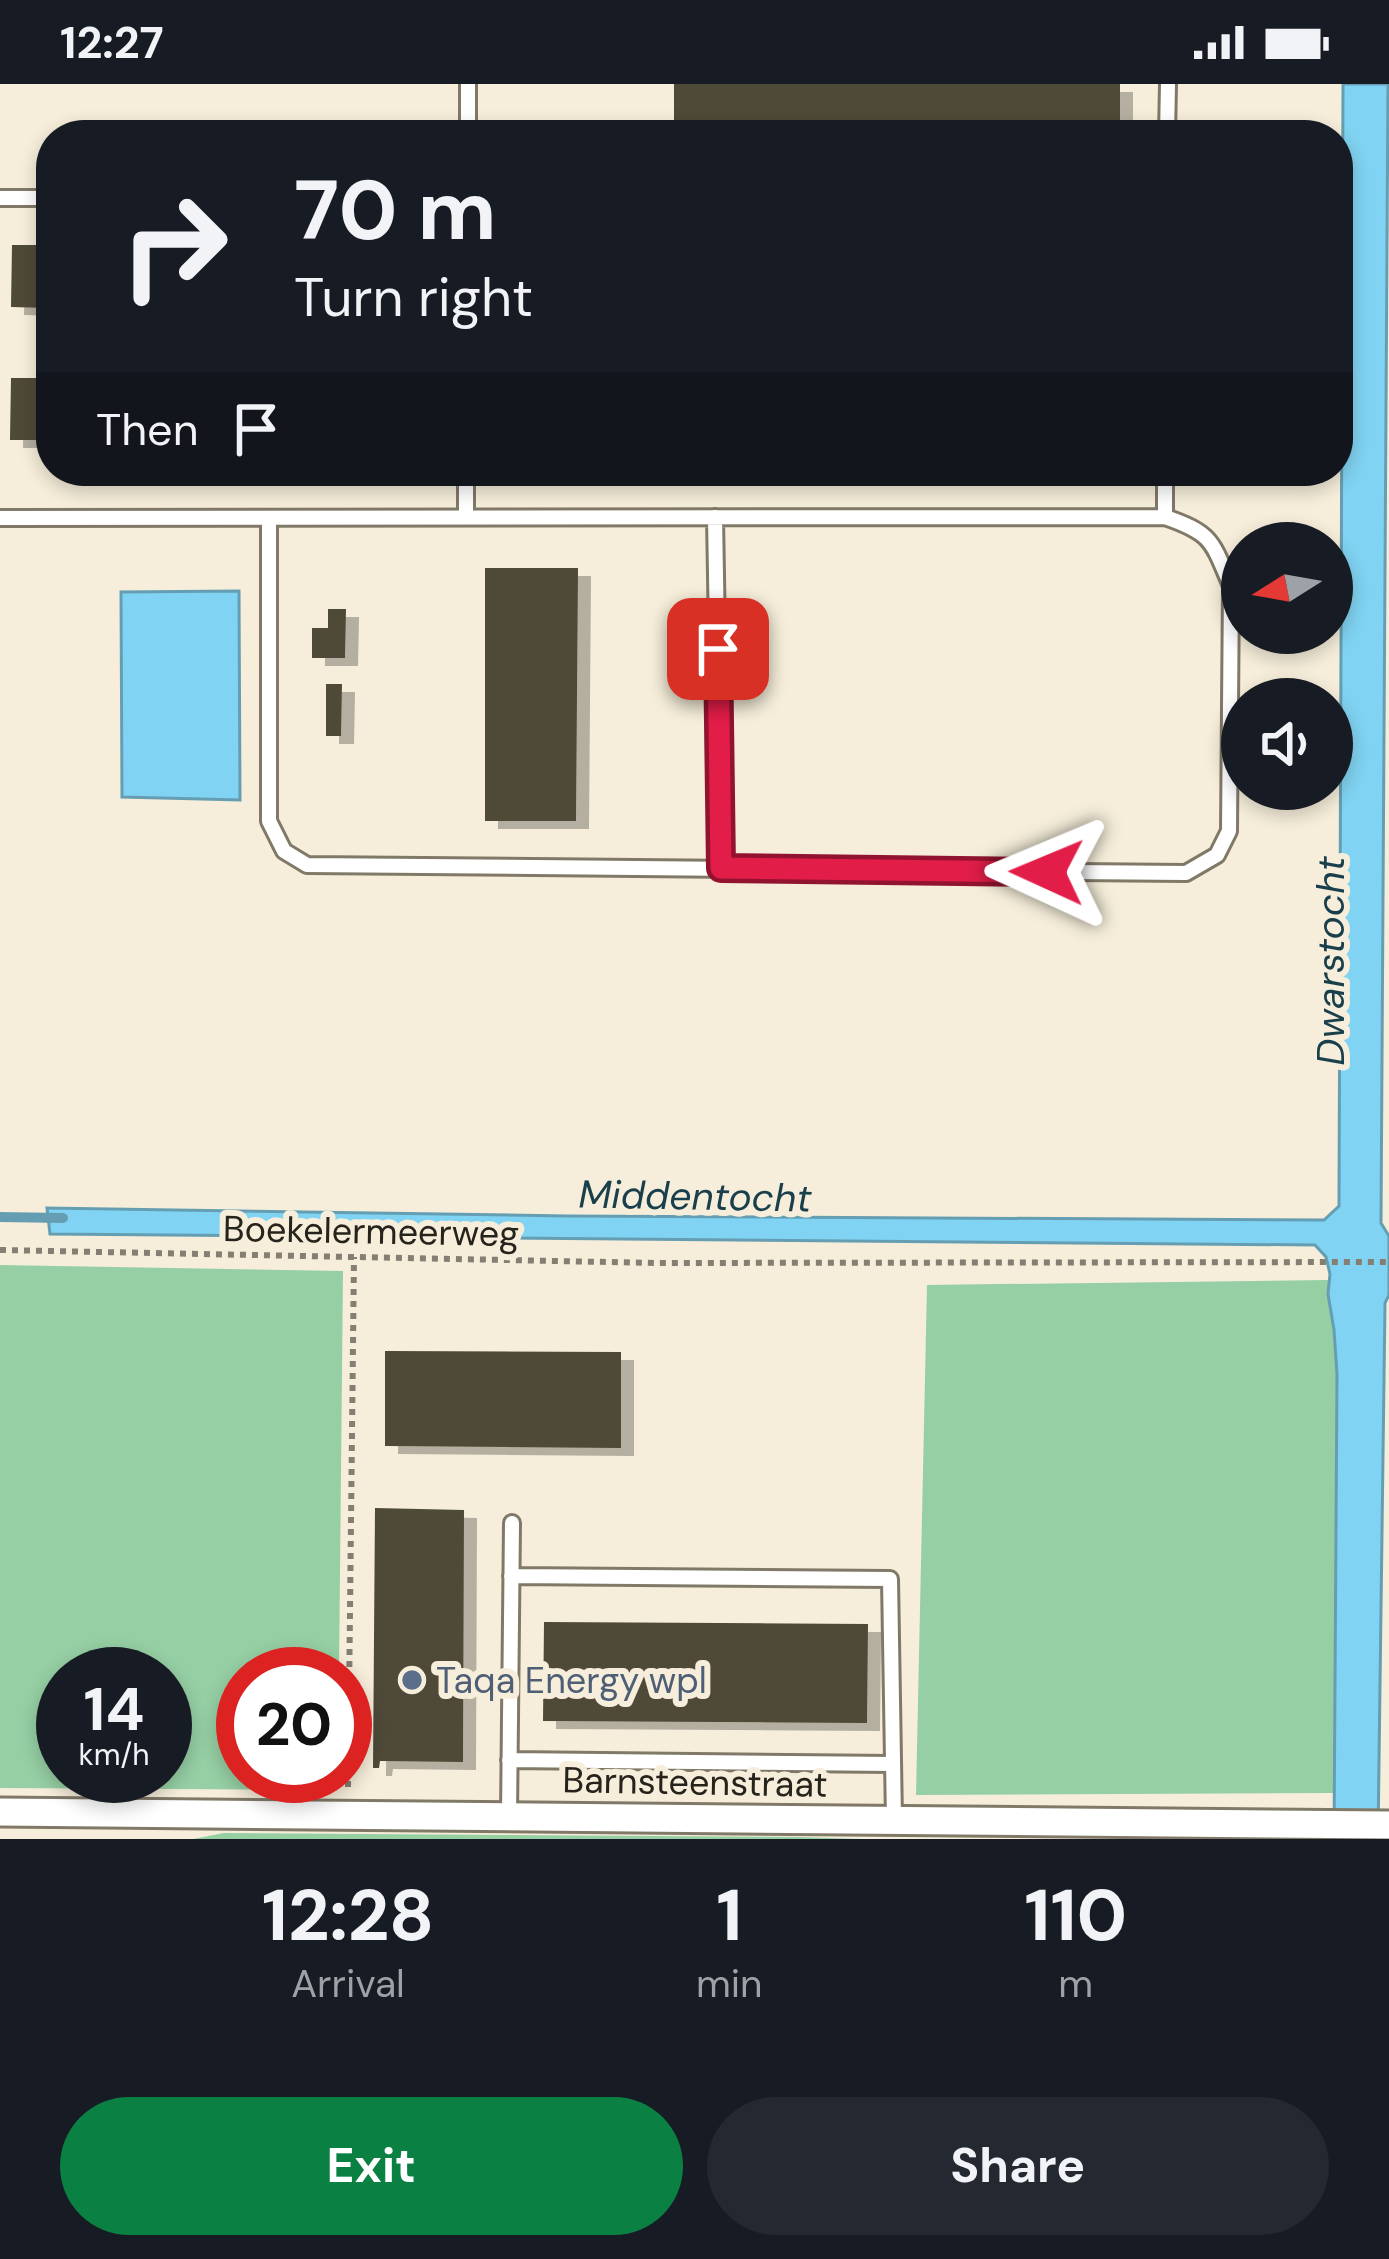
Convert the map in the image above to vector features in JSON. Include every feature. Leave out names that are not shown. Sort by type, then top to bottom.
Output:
[{"type":"street","name":"Barnsteenstraat","points":[[0,1812],[135,1826],[348,1815],[894,1820],[947,1830],[1389,1826]]},
{"type":"lane","points":[[468,84],[468,120]]},
{"type":"lane","points":[[1167,120],[1168,84]]},
{"type":"lane","points":[[0,198],[36,198]]},
{"type":"lane","points":[[466,486],[466,518]]},
{"type":"lane","points":[[1165,486],[1165,517]]},
{"type":"lane","points":[[716,517],[721,868]]},
{"type":"lane","points":[[0,518],[1165,517],[1198,529],[1215,550],[1231,586],[1229,831],[1217,855],[1186,873],[307,865],[284,851],[269,821],[268,518]]},
{"type":"lane","points":[[508,1816],[512,1523]]},
{"type":"lane","points":[[511,1576],[890,1579],[894,1820]]},
{"type":"lane","points":[[509,1760],[893,1764]]},
{"type":"path","name":"Boekelermeerweg","points":[[0,1250],[657,1263],[1389,1262]]},
{"type":"path","points":[[348,1815],[354,1256]]},
{"type":"green space","points":[[0,1265],[343,1271],[339,1647],[216,1647],[216,1789],[192,1789],[192,1647],[36,1647],[36,1788],[0,1788]]},
{"type":"green space","points":[[1328,1280],[1337,1374],[1335,1793],[916,1795],[927,1285]]},
{"type":"green space","points":[[224,1833],[800,1837],[862,1839],[193,1839]]},
{"type":"water","points":[[1343,84],[1388,84],[1381,1223],[1389,1236],[1389,1295],[1385,1303],[1378,1839],[1334,1839],[1337,1374],[1330,1274],[1326,1257],[1315,1245],[50,1234],[47,1208],[1324,1220],[1339,1206],[1340,810],[1353,810],[1353,678],[1341,678],[1341,654],[1353,654],[1353,522],[1341,522],[1342,486],[1353,486],[1353,120],[1343,120]]},
{"type":"water","points":[[239,591],[240,800],[122,797],[121,592]]},
{"type":"building","points":[[674,84],[1120,84],[1120,120],[674,120]]},
{"type":"building","points":[[12,245],[36,245],[36,308],[11,307]]},
{"type":"building","points":[[11,378],[36,378],[36,440],[10,440]]},
{"type":"building","points":[[485,568],[578,568],[576,821],[485,821]]},
{"type":"building","points":[[328,609],[346,609],[345,658],[312,658],[312,628],[328,628]]},
{"type":"building","points":[[326,684],[342,684],[341,736],[326,736]]},
{"type":"building","points":[[385,1351],[621,1352],[621,1448],[385,1446]]},
{"type":"building","points":[[375,1508],[464,1510],[463,1762],[380,1761],[379,1768],[373,1768]]},
{"type":"building","points":[[544,1622],[868,1624],[867,1723],[543,1721]]},
{"type":"waterway","name":"Middentocht","points":[[0,1217],[63,1218]]},
{"type":"place","name":"Taqa Energy wpl","points":[[412,1680]]},
{"type":"route","points":[[718,649],[721,868],[1047,872]]},
{"type":"water label","name":"Dwarstocht","points":[[1330,961]]}]
